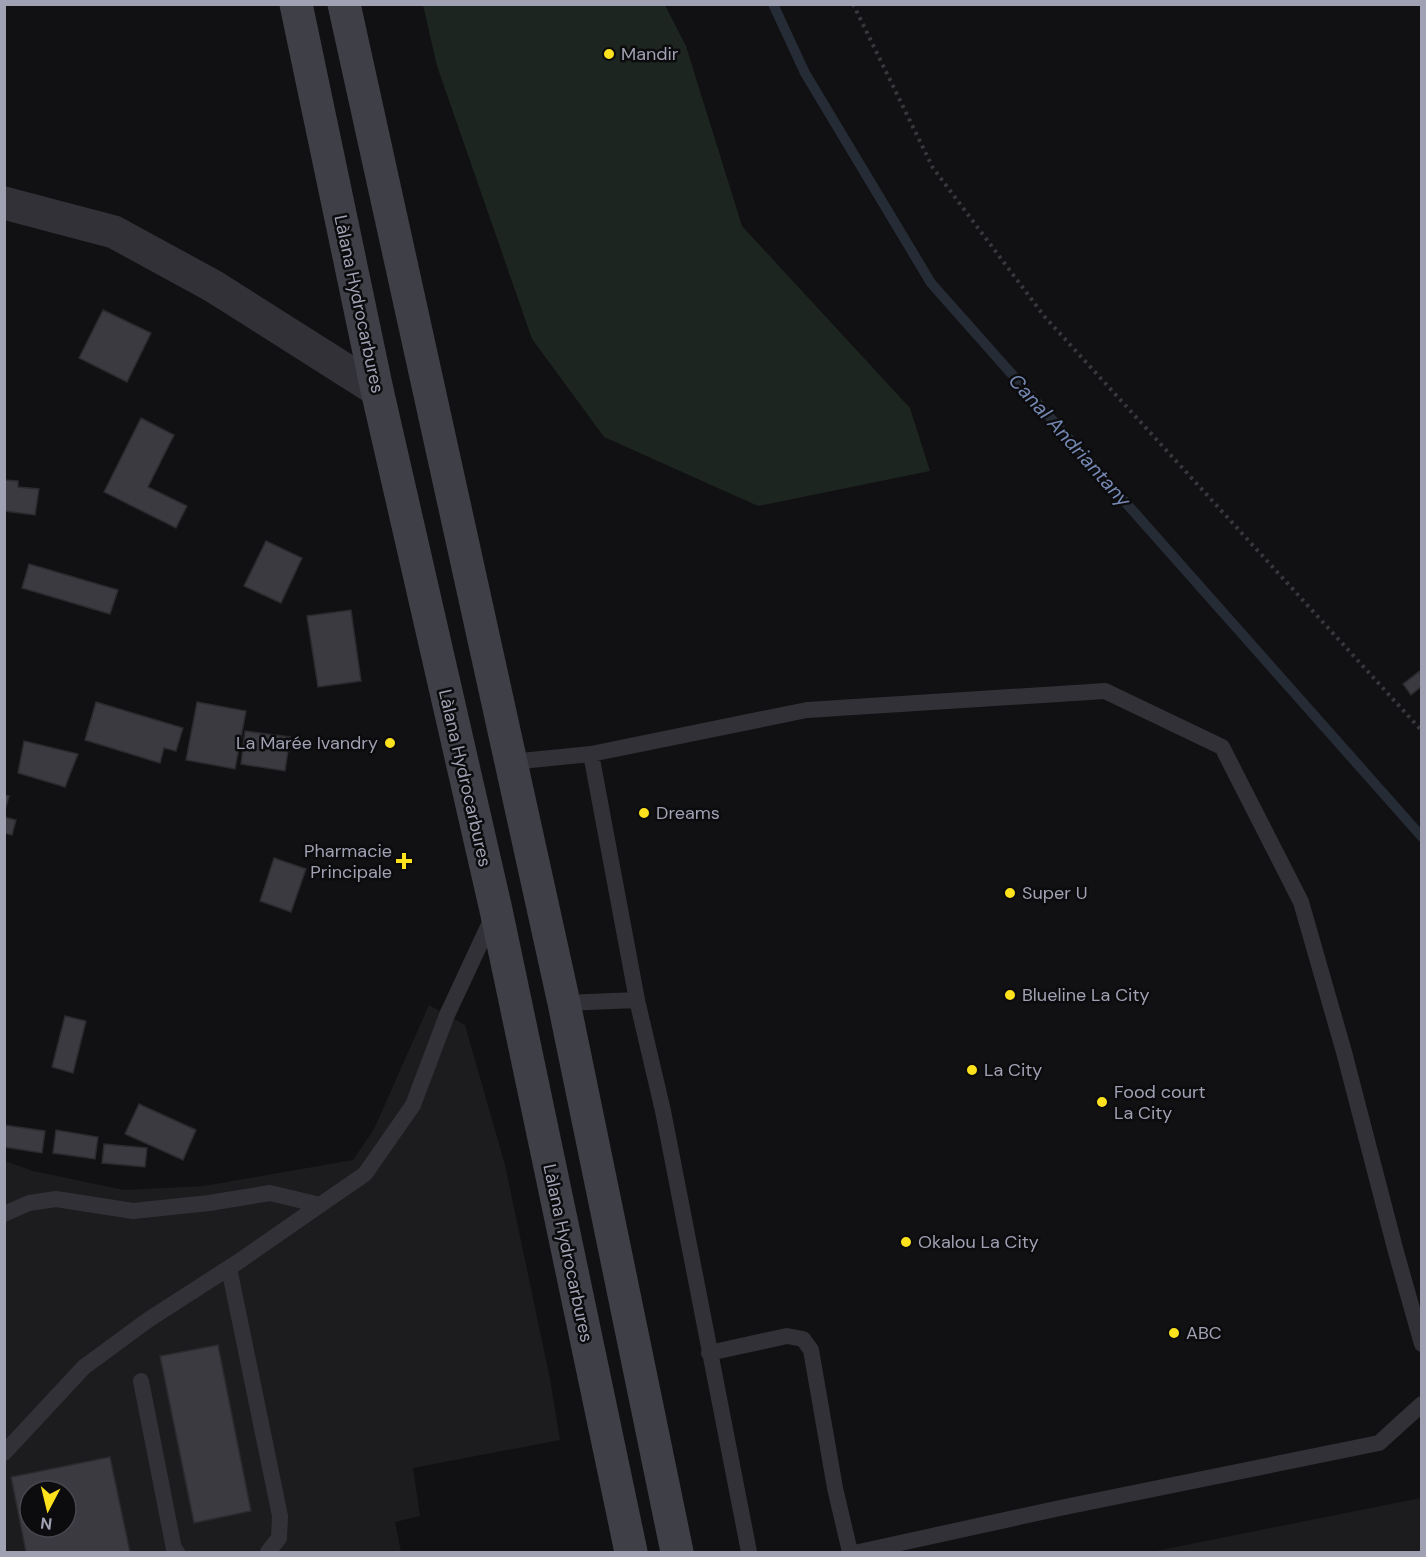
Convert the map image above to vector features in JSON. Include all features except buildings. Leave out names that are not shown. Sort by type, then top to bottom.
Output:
[{"type":"main road","name":"Làlana Hydrocarbures","points":[[296,4],[377,390],[496,910],[631,1552]]},
{"type":"main road","points":[[344,4],[564,1003],[677,1552]]},
{"type":"street","points":[[4,203],[114,232],[213,286],[377,390]]},
{"type":"lane","points":[[511,762],[591,754],[807,710],[1106,691],[1222,747],[1301,902],[1344,1052],[1395,1252],[1422,1344]]},
{"type":"lane","points":[[591,754],[637,1000],[663,1112],[749,1552]]},
{"type":"lane","points":[[4,1453],[84,1367],[148,1320],[229,1268],[365,1174],[413,1105],[447,1015],[496,910]]},
{"type":"lane","points":[[564,1003],[637,1000]]},
{"type":"lane","points":[[4,1214],[29,1203],[56,1199],[133,1211],[209,1203],[270,1193],[320,1205]]},
{"type":"lane","points":[[229,1268],[280,1516],[279,1539],[268,1552]]},
{"type":"lane","points":[[709,1353],[787,1336],[803,1339],[811,1350],[835,1488],[850,1552]]},
{"type":"lane","points":[[141,1381],[174,1549],[177,1552]]},
{"type":"lane","points":[[859,1552],[1060,1508],[1379,1443],[1422,1404]]},
{"type":"path","points":[[853,4],[933,168],[1044,316],[1422,731]]},
{"type":"shaded area","points":[[423,5],[665,5],[686,46],[742,226],[910,408],[930,471],[758,506],[604,437],[532,339],[437,66]]},
{"type":"shaded area","points":[[429,1005],[465,1025],[505,1165],[550,1379],[560,1440],[413,1468],[420,1516],[395,1522],[401,1552],[5,1552],[5,1161],[33,1171],[124,1190],[204,1186],[353,1160],[374,1129]]},
{"type":"shaded area","points":[[1421,1498],[1421,1552],[1151,1552]]},
{"type":"waterway","name":"Canal Andriantany","points":[[773,4],[805,73],[931,283],[1422,837]]},
{"type":"place","name":"Mandir","points":[[609,54]]},
{"type":"place","name":"La Marée Ivandry","points":[[390,743]]},
{"type":"place","name":"Dreams","points":[[644,813]]},
{"type":"place","name":"Pharmacie Principale","points":[[404,861]]},
{"type":"place","name":"Super U","points":[[1010,893]]},
{"type":"place","name":"Blueline La City","points":[[1010,995]]},
{"type":"place","name":"La City","points":[[972,1070]]},
{"type":"place","name":"Food court La City","points":[[1102,1102]]},
{"type":"place","name":"Okalou La City","points":[[906,1242]]},
{"type":"place","name":"ABC","points":[[1174,1333]]}]
